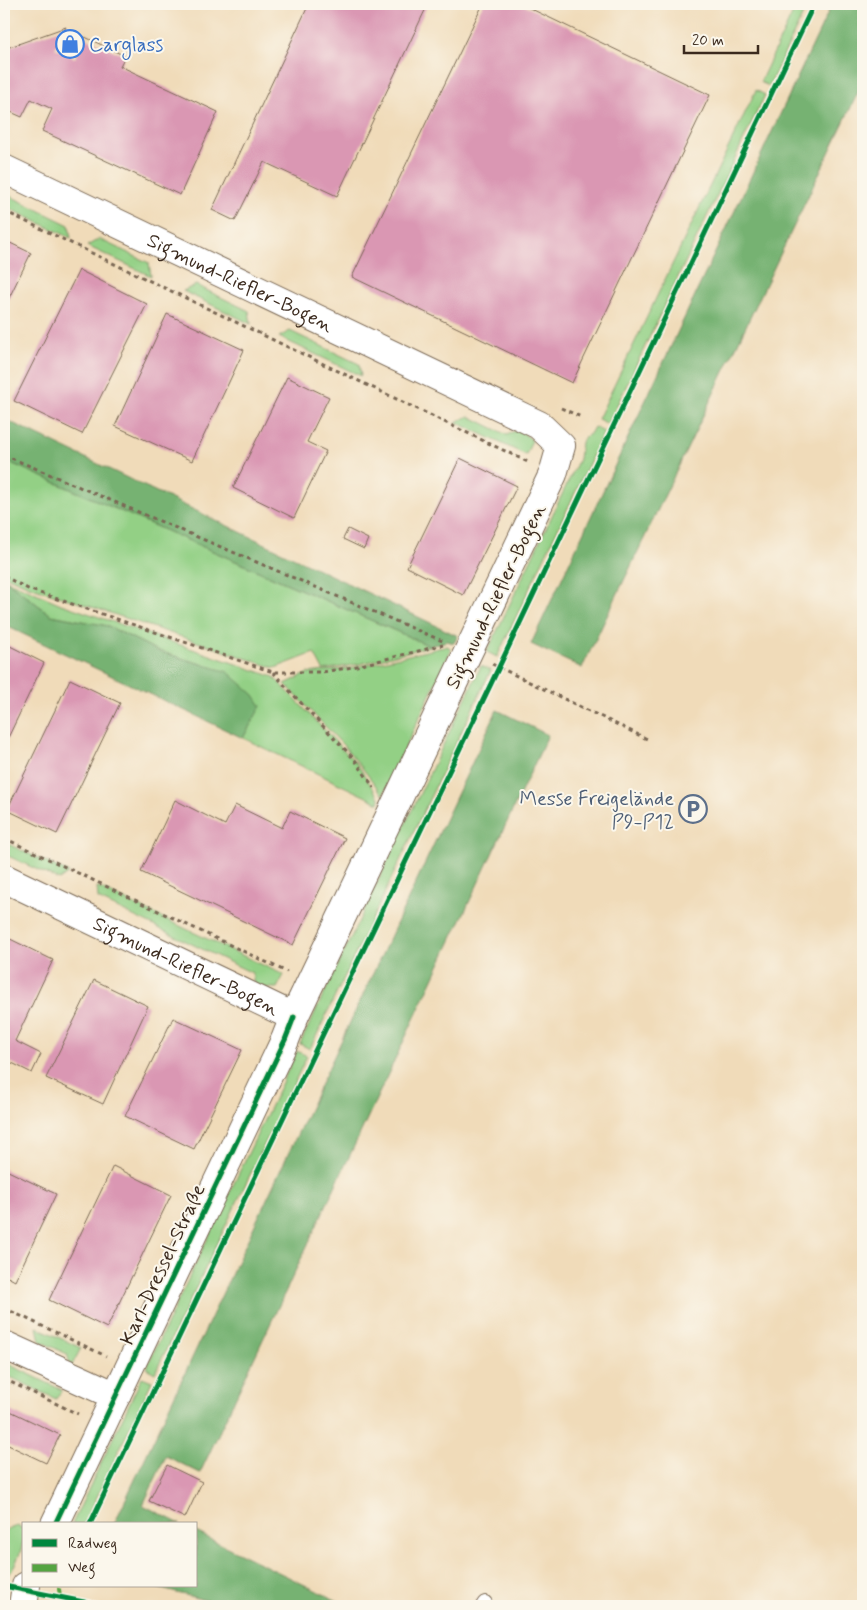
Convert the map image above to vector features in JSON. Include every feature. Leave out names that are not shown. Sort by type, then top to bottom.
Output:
[{"type":"street","name":"Sigmund-Riefler-Bogen","points":[[4,169],[540,425],[561,446],[553,474],[294,1017],[4,878]]},
{"type":"street","name":"Karl-Dressel-Straße","points":[[56,1522],[294,1017]]},
{"type":"street","points":[[4,1345],[116,1396]]},
{"type":"street","points":[[23,1606],[26,1588]]},
{"type":"path","points":[[4,211],[553,474]]},
{"type":"path","points":[[580,417],[588,420]]},
{"type":"path","points":[[4,455],[448,644],[338,670],[322,672],[273,672],[28,589],[4,576]]},
{"type":"path","points":[[468,652],[647,739]]},
{"type":"path","points":[[273,672],[355,760],[391,813]]},
{"type":"path","points":[[4,838],[310,983]]},
{"type":"path","points":[[4,1308],[130,1367]]},
{"type":"path","points":[[4,1379],[102,1426]]},
{"type":"green space","points":[[797,4],[808,4],[769,86],[760,82]]},
{"type":"green space","points":[[832,4],[863,4],[863,82],[582,668],[531,644]]},
{"type":"green space","points":[[756,90],[765,95],[608,424],[598,419]]},
{"type":"green space","points":[[4,193],[69,225],[71,238],[4,206]]},
{"type":"green space","points":[[99,239],[149,263],[151,276],[87,246]]},
{"type":"green space","points":[[196,285],[249,311],[251,324],[183,291]]},
{"type":"green space","points":[[290,331],[359,364],[361,376],[279,337]]},
{"type":"green space","points":[[469,416],[507,435],[518,429],[532,440],[526,455],[456,422]]},
{"type":"green space","points":[[4,419],[458,636],[454,643],[447,641],[430,646],[4,460]]},
{"type":"green space","points":[[594,427],[604,432],[497,657],[487,652],[579,459],[581,442],[590,434]]},
{"type":"green space","points":[[4,460],[430,646],[360,664],[323,670],[314,653],[275,668],[29,586],[6,576],[4,570]]},
{"type":"green space","points":[[4,579],[61,604],[274,677],[357,764],[380,799],[379,803],[243,738],[260,706],[211,667],[158,651],[108,626],[51,615]]},
{"type":"green space","points":[[4,579],[51,615],[108,626],[158,651],[228,672],[254,695],[261,706],[243,738],[4,625]]},
{"type":"green space","points":[[448,646],[451,650],[383,795],[343,745],[285,684],[308,673],[352,668]]},
{"type":"green space","points":[[481,666],[491,670],[310,1049],[300,1044]]},
{"type":"green space","points":[[497,710],[548,735],[200,1473],[166,1456],[143,1505],[176,1522],[115,1522]]},
{"type":"green space","points":[[4,842],[69,873],[59,880],[4,854]]},
{"type":"green space","points":[[97,887],[284,975],[277,988],[254,985],[252,973],[98,899]]},
{"type":"green space","points":[[297,1051],[307,1056],[155,1373],[146,1368]]},
{"type":"green space","points":[[37,1327],[81,1348],[71,1367],[67,1354],[40,1341]]},
{"type":"green space","points":[[4,1362],[62,1390],[56,1399],[4,1374]]},
{"type":"green space","points":[[142,1377],[152,1381],[85,1522],[73,1522]]},
{"type":"green space","points":[[17,1526],[22,1528],[21,1549],[13,1568],[4,1579],[4,1531]]},
{"type":"green space","points":[[198,1533],[348,1606],[228,1606],[158,1588],[198,1588]]},
{"type":"building","points":[[309,4],[428,4],[337,196],[264,162],[235,221],[212,210]]},
{"type":"building","points":[[483,4],[521,4],[710,95],[572,383],[352,277]]},
{"type":"building","points":[[66,27],[55,48],[75,58],[85,37],[125,56],[120,66],[218,112],[180,195],[42,131],[52,109],[31,99],[22,117],[4,109],[4,49]]},
{"type":"building","points":[[4,240],[31,253],[4,308]]},
{"type":"building","points":[[79,270],[147,304],[82,434],[14,401]]},
{"type":"building","points":[[167,314],[244,350],[192,461],[115,426]]},
{"type":"building","points":[[287,377],[329,397],[307,442],[326,451],[294,518],[233,488]]},
{"type":"building","points":[[460,458],[517,486],[463,595],[407,567]]},
{"type":"building","points":[[348,529],[368,539],[364,549],[343,539]]},
{"type":"building","points":[[4,643],[44,663],[4,746]]},
{"type":"building","points":[[70,679],[120,703],[57,834],[7,810]]},
{"type":"building","points":[[175,800],[225,825],[235,805],[282,828],[290,811],[345,838],[293,945],[141,872]]},
{"type":"building","points":[[4,936],[53,960],[15,1041],[41,1054],[32,1073],[4,1059]]},
{"type":"building","points":[[94,980],[148,1006],[103,1104],[46,1078]]},
{"type":"building","points":[[173,1018],[242,1050],[194,1149],[125,1116]]},
{"type":"building","points":[[113,1166],[171,1195],[107,1328],[49,1300]]},
{"type":"building","points":[[4,1169],[56,1194],[15,1281],[4,1275]]},
{"type":"building","points":[[4,1408],[60,1435],[46,1463],[4,1443]]},
{"type":"building","points":[[167,1465],[202,1482],[185,1518],[149,1501]]},
{"type":"marked path","points":[[59,1588],[60,1596]]},
{"type":"cycle path","points":[[91,1522],[814,4]]},
{"type":"cycle path","points":[[56,1522],[285,1040],[294,1017]]},
{"type":"cycle path","points":[[4,1586],[104,1606]]},
{"type":"place","name":"Carglass","points":[[70,44]]},
{"type":"place","name":"Messe Freigelände P9-P12","points":[[693,809]]}]
